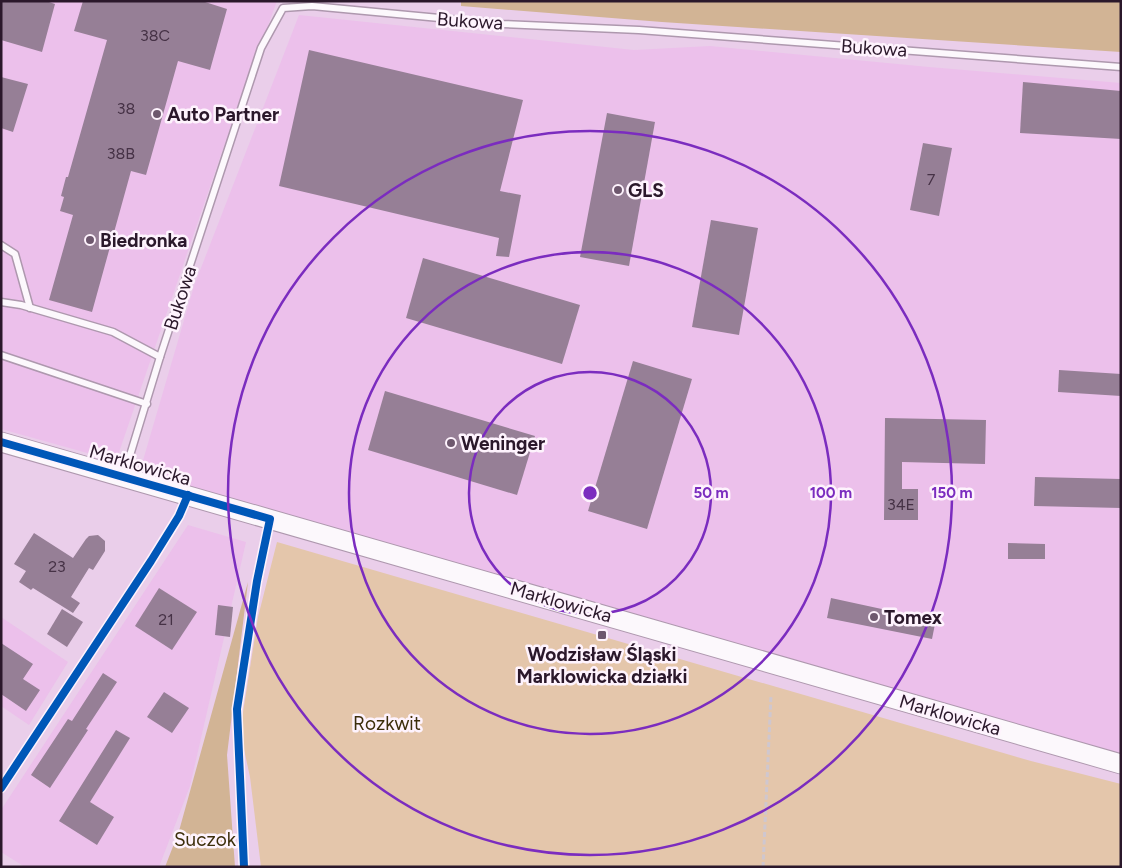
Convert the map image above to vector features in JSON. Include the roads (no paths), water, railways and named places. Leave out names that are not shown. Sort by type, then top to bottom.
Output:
[{"type":"main road","name":"Marklowicka","points":[[1,442],[1121,764]]},
{"type":"lane","name":"Bukowa","points":[[123,476],[261,48],[284,8],[312,6],[503,24],[639,30],[1121,67]]},
{"type":"lane","points":[[1,245],[15,254],[30,308]]},
{"type":"lane","points":[[1,302],[30,308],[113,332],[160,357]]},
{"type":"lane","points":[[1,355],[147,404]]},
{"type":"lane","points":[[1,788],[151,561],[179,516],[188,495]]},
{"type":"place","name":"Auto Partner","points":[[157,114]]},
{"type":"place","name":"GLS","points":[[618,190]]},
{"type":"place","name":"Biedronka","points":[[90,240]]},
{"type":"place","name":"Weninger","points":[[451,443]]},
{"type":"place","name":"Tomex","points":[[874,617]]},
{"type":"place","name":"Wodzisław Śląski Marklowicka działki","points":[[602,635]]},
{"type":"park label","name":"Rozkwit","points":[[387,723]]},
{"type":"park label","name":"Suczok","points":[[205,839]]}]
